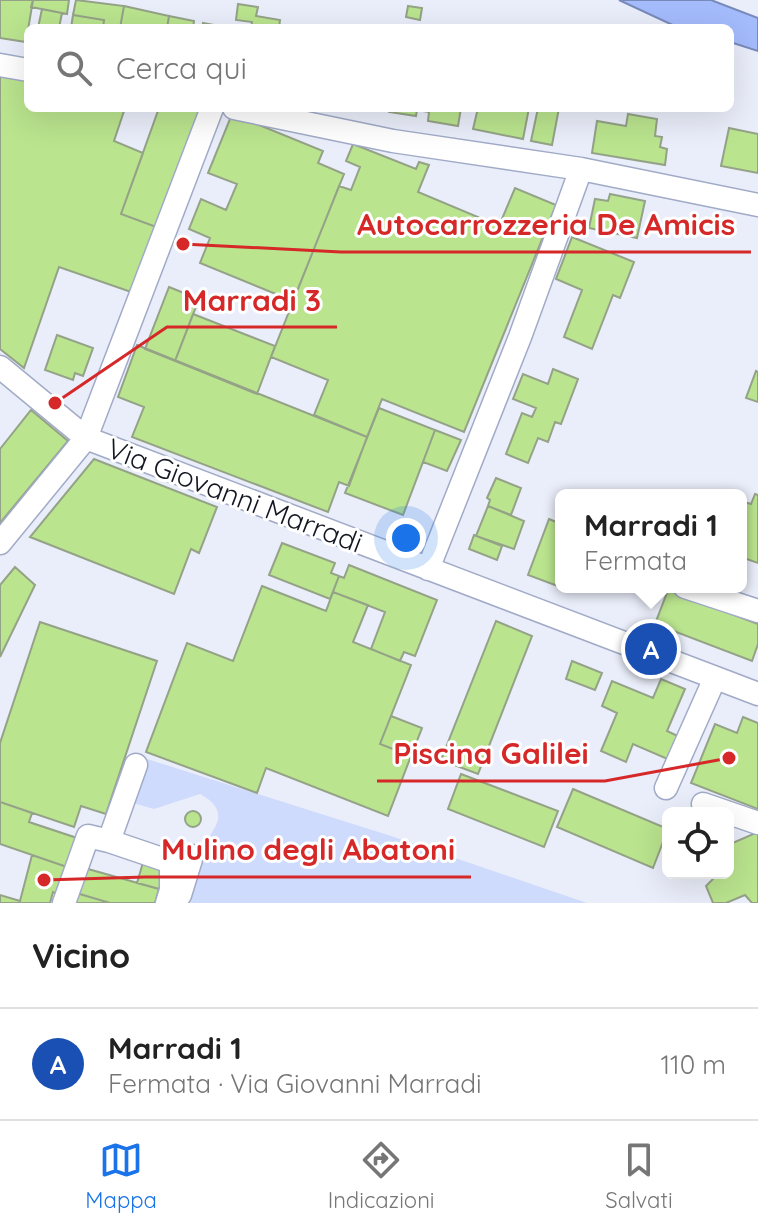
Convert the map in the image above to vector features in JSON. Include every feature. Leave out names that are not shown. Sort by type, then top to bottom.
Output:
[{"type":"street","points":[[0,65],[24,69]]},
{"type":"street","points":[[0,543],[86,438],[210,112]]},
{"type":"street","points":[[253,112],[393,141],[581,169],[758,205]]},
{"type":"street","points":[[428,569],[520,337],[581,169]]},
{"type":"street","name":"Via Giovanni Marradi","points":[[0,367],[86,438],[758,694]]},
{"type":"street","points":[[703,593],[758,611]]},
{"type":"street","points":[[666,788],[715,678]]},
{"type":"street","points":[[64,903],[136,765]]},
{"type":"street","points":[[703,804],[758,823]]},
{"type":"street","points":[[98,838],[171,862],[169,896],[180,895],[192,856]]},
{"type":"shaded area","points":[[147,759],[391,836],[587,903],[191,903],[199,858],[216,824],[217,809],[200,794],[154,809],[133,803]]},
{"type":"water","points":[[619,0],[711,0],[758,18],[758,51],[734,43],[734,24],[670,24]]},
{"type":"building","points":[[0,0],[33,0],[29,24],[24,24],[24,42],[0,38]]},
{"type":"building","points":[[33,0],[69,0],[67,14],[31,7]]},
{"type":"building","points":[[76,0],[124,6],[121,24],[104,24],[104,20],[73,15]]},
{"type":"building","points":[[238,4],[258,7],[256,16],[280,20],[280,24],[252,24],[236,20]]},
{"type":"building","points":[[124,6],[169,16],[168,24],[121,24]]},
{"type":"building","points":[[408,6],[422,8],[420,20],[406,17]]},
{"type":"building","points":[[42,9],[62,13],[60,24],[39,24]]},
{"type":"building","points":[[73,15],[104,20],[104,24],[72,24]]},
{"type":"building","points":[[169,16],[194,21],[194,24],[168,24]]},
{"type":"building","points":[[0,69],[24,73],[24,112],[124,112],[114,141],[143,153],[121,214],[159,228],[134,293],[59,267],[24,368],[0,349]]},
{"type":"building","points":[[158,112],[203,112],[159,228],[121,214]]},
{"type":"building","points":[[389,112],[417,112],[416,116]]},
{"type":"building","points":[[429,112],[460,112],[458,126],[428,121]]},
{"type":"building","points":[[477,112],[528,112],[523,139],[473,129]]},
{"type":"building","points":[[537,112],[558,112],[552,145],[531,141]]},
{"type":"building","points":[[232,114],[323,151],[318,163],[344,174],[293,301],[200,263],[210,238],[189,229],[201,199],[226,210],[237,184],[208,173]]},
{"type":"building","points":[[628,114],[657,119],[655,136],[662,137],[660,147],[667,149],[665,165],[592,153],[597,121],[626,126]]},
{"type":"building","points":[[729,128],[758,134],[758,173],[721,166]]},
{"type":"building","points":[[353,144],[416,169],[419,162],[429,165],[418,192],[499,226],[515,188],[556,205],[464,432],[382,399],[367,437],[314,415],[328,380],[271,357],[339,186],[351,190],[360,167],[346,161]]},
{"type":"building","points":[[610,194],[645,201],[637,238],[589,228],[595,199],[608,201]]},
{"type":"building","points":[[572,237],[634,262],[620,298],[613,295],[592,349],[564,337],[582,290],[556,279]]},
{"type":"building","points":[[169,287],[199,299],[175,361],[145,349]]},
{"type":"building","points":[[193,314],[275,346],[257,394],[175,361]]},
{"type":"building","points":[[57,335],[93,348],[83,376],[75,373],[73,380],[45,370]]},
{"type":"building","points":[[137,345],[367,437],[349,486],[339,482],[328,512],[132,437],[144,407],[118,397]]},
{"type":"building","points":[[553,369],[578,379],[561,424],[555,422],[548,442],[538,438],[528,463],[506,454],[522,413],[532,417],[536,408],[513,399],[523,374],[548,384]]},
{"type":"building","points":[[758,372],[758,402],[746,398]]},
{"type":"building","points":[[379,408],[435,430],[403,515],[345,493]]},
{"type":"building","points":[[31,410],[68,441],[0,523],[0,449]]},
{"type":"building","points":[[435,430],[461,440],[447,471],[423,462]]},
{"type":"building","points":[[94,459],[217,507],[199,553],[191,549],[174,594],[30,537]]},
{"type":"building","points":[[496,478],[521,488],[511,515],[488,506],[490,500],[487,498]]},
{"type":"building","points":[[755,494],[758,495],[758,563],[747,559],[747,503],[751,504]]},
{"type":"building","points":[[488,506],[524,521],[514,549],[476,536]]},
{"type":"building","points":[[549,519],[555,522],[555,585],[528,575]]},
{"type":"building","points":[[474,535],[502,546],[497,560],[469,549]]},
{"type":"building","points":[[282,543],[335,563],[331,573],[339,576],[330,599],[269,575]]},
{"type":"building","points":[[349,565],[437,600],[415,656],[404,652],[400,661],[371,649],[385,612],[333,592],[339,576],[344,578]]},
{"type":"building","points":[[15,567],[35,585],[0,657],[0,585]]},
{"type":"building","points":[[262,586],[326,611],[333,592],[368,605],[353,642],[411,665],[380,744],[411,756],[388,816],[266,768],[257,793],[146,752],[187,643],[233,661]]},
{"type":"building","points":[[667,593],[676,593],[758,624],[758,644],[752,661],[655,624]]},
{"type":"building","points":[[496,621],[532,636],[478,774],[441,760]]},
{"type":"building","points":[[40,622],[157,661],[106,814],[81,806],[74,827],[0,802],[0,743]]},
{"type":"building","points":[[572,661],[602,673],[595,690],[566,679]]},
{"type":"building","points":[[661,679],[685,689],[667,731],[682,738],[672,761],[633,744],[626,762],[601,751],[617,713],[602,706],[612,681],[653,698]]},
{"type":"building","points":[[391,716],[422,728],[411,756],[380,744]]},
{"type":"building","points":[[743,717],[758,723],[758,809],[691,783],[715,724],[737,733]]},
{"type":"building","points":[[461,774],[558,811],[544,847],[448,809]]},
{"type":"building","points":[[573,789],[662,826],[662,845],[653,868],[557,827]]},
{"type":"building","points":[[0,802],[32,813],[29,822],[77,838],[67,867],[0,844]]},
{"type":"building","points":[[190,811],[196,811],[201,819],[199,825],[190,827],[185,822],[185,816]]},
{"type":"building","points":[[758,832],[758,903],[752,903],[745,895],[726,903],[713,903],[706,886],[713,879],[734,879],[734,842]]},
{"type":"building","points":[[32,855],[67,867],[58,894],[53,892],[50,903],[0,903],[0,895],[20,901]]},
{"type":"building","points":[[144,859],[166,865],[159,889],[137,883]]},
{"type":"building","points":[[81,867],[159,889],[155,903],[110,903],[73,892]]},
{"type":"building","points":[[73,892],[110,903],[70,903]]},
{"type":"place","name":"Autocarrozzeria De Amicis","points":[[183,244]]},
{"type":"place","name":"Marradi 3","points":[[55,403]]},
{"type":"place","name":"Marradi 1","points":[[651,649]]},
{"type":"place","name":"Piscina Galilei","points":[[729,758]]},
{"type":"place","name":"Mulino degli Abatoni","points":[[44,880]]}]
